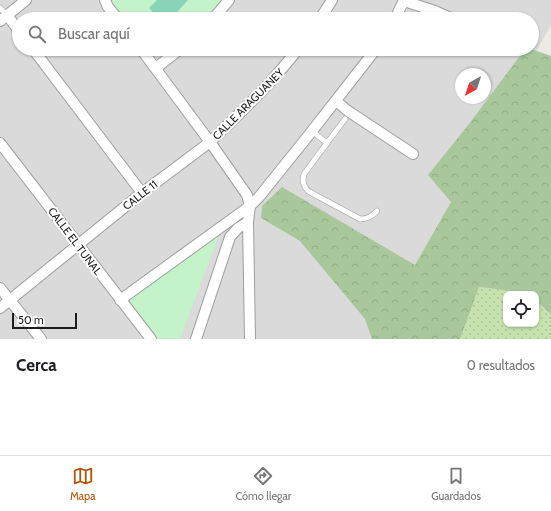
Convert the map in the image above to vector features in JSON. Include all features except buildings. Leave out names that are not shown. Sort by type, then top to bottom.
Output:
[{"type":"street","points":[[12,24],[2,15],[26,0]]},
{"type":"street","points":[[105,0],[112,12]]},
{"type":"street","points":[[219,12],[228,0]]},
{"type":"street","points":[[324,12],[332,0]]},
{"type":"street","points":[[398,12],[404,0],[437,12]]},
{"type":"street","points":[[37,56],[142,193]]},
{"type":"street","name":"CALLE ARAGUANEY","points":[[147,56],[210,142],[258,96],[292,56]]},
{"type":"street","points":[[156,68],[171,56]]},
{"type":"street","points":[[120,300],[250,206],[259,197],[371,56]]},
{"type":"street","points":[[336,101],[348,111],[413,154]]},
{"type":"street","points":[[210,142],[247,195],[250,206],[248,222],[250,339]]},
{"type":"street","name":"CALLE 11","points":[[0,308],[142,193],[210,142]]},
{"type":"street","name":"CALLE EL TUNAL","points":[[0,143],[151,339]]},
{"type":"street","points":[[196,339],[230,237],[238,228],[248,222]]},
{"type":"street","points":[[0,288],[41,339]]},
{"type":"lane","points":[[345,119],[304,174],[302,180],[304,186],[308,191],[360,219],[366,219],[377,211]]},
{"type":"lane","points":[[312,131],[327,143]]},
{"type":"shaded area","points":[[0,0],[551,0],[551,25],[539,47],[539,12],[12,12],[12,56],[534,56],[525,72],[402,339],[0,339]]},
{"type":"green space","points":[[111,0],[221,0],[210,12],[120,12]]},
{"type":"green space","points":[[157,0],[188,0],[177,12],[153,12],[149,8]]},
{"type":"green space","points":[[539,52],[551,56],[551,314],[539,304],[539,291],[512,291],[479,287],[460,339],[372,339],[365,319],[300,241],[261,218],[262,206],[282,187],[415,265],[451,202],[428,175],[484,104],[491,104],[491,95],[520,56],[539,56]]},
{"type":"green space","points":[[220,232],[180,339],[157,339],[127,301]]},
{"type":"green space","points":[[478,287],[516,291],[503,291],[503,327],[539,327],[539,304],[551,314],[551,339],[460,339]]}]
